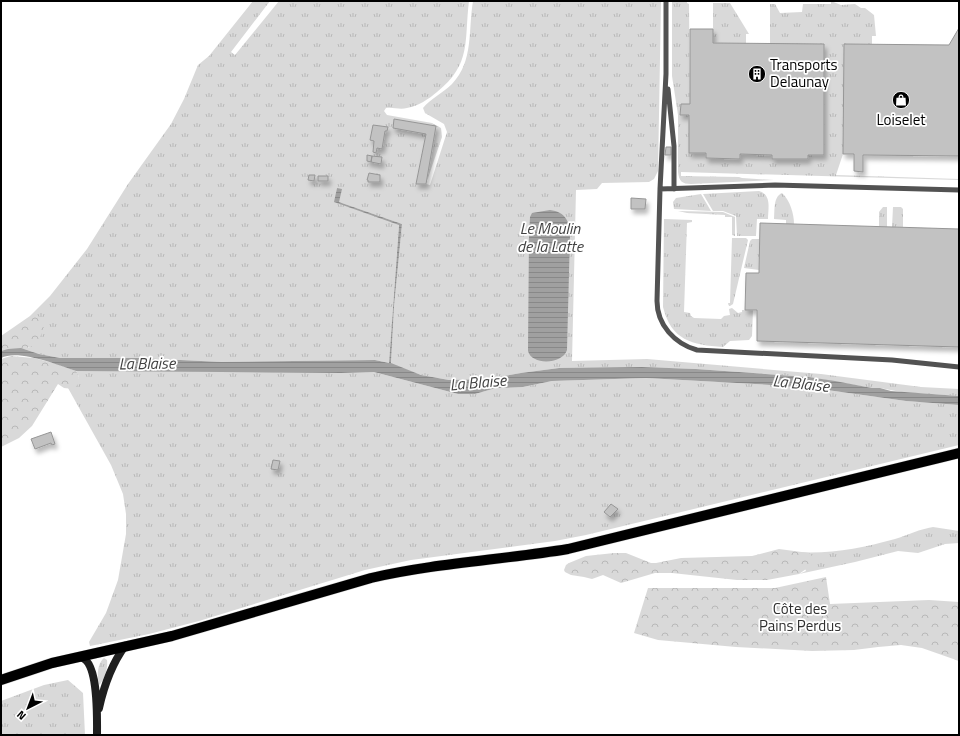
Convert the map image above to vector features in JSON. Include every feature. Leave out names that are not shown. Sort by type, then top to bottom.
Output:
[{"type":"main road","points":[[1,680],[52,663],[172,636],[378,576],[443,565],[541,554],[568,549],[959,453]]},
{"type":"main road","points":[[97,717],[102,692],[108,676],[125,646]]},
{"type":"main road","points":[[78,657],[82,657],[87,660],[93,673],[97,735]]},
{"type":"lane","points":[[666,1],[666,74],[660,189],[657,307],[662,322],[668,330],[685,346],[705,352],[892,360],[959,367]]},
{"type":"lane","points":[[666,74],[674,146],[674,189]]},
{"type":"lane","points":[[660,189],[775,185],[959,190]]},
{"type":"green space","points":[[253,1],[270,1],[231,52],[235,55],[279,1],[469,1],[464,51],[456,72],[434,95],[423,102],[404,109],[386,108],[384,111],[387,115],[432,123],[441,128],[442,137],[426,184],[430,185],[447,132],[444,124],[425,113],[423,108],[452,84],[464,65],[469,45],[473,1],[661,1],[658,171],[654,179],[649,182],[602,183],[597,189],[576,190],[572,361],[647,359],[821,374],[921,387],[959,389],[959,396],[901,392],[808,377],[696,369],[642,367],[559,368],[486,379],[449,380],[421,375],[391,364],[394,307],[402,224],[339,202],[337,188],[335,202],[399,224],[389,363],[375,360],[222,362],[138,358],[76,359],[39,354],[21,348],[29,348],[39,317],[30,316],[50,296],[87,249],[128,184],[171,124],[184,99],[198,65],[209,56]]},
{"type":"green space","points":[[672,1],[687,1],[689,4],[690,104],[681,104],[680,115],[689,115],[689,153],[706,153],[706,158],[740,159],[740,154],[772,155],[772,159],[807,159],[808,155],[824,155],[824,44],[770,44],[770,4],[775,4],[780,13],[802,12],[803,4],[831,4],[831,1],[841,5],[855,4],[861,8],[865,8],[874,15],[876,36],[872,36],[872,44],[844,44],[843,154],[836,175],[959,180],[681,172],[681,176],[739,177],[774,180],[691,184],[683,183],[679,178],[678,172],[678,115],[672,76]]},
{"type":"green space","points":[[713,3],[730,3],[749,34],[746,34],[746,44],[713,43]]},
{"type":"green space","points":[[759,191],[768,199],[769,206],[768,219],[757,219],[756,236],[737,236],[736,216],[723,211],[713,211],[703,194]]},
{"type":"green space","points":[[782,193],[791,207],[794,224],[786,224],[786,220],[774,219],[777,197]]},
{"type":"green space","points":[[701,194],[711,211],[674,209],[673,202],[676,198]]},
{"type":"green space","points":[[883,207],[887,207],[887,227],[879,226],[879,212]]},
{"type":"green space","points":[[893,207],[901,207],[903,209],[903,227],[892,227]]},
{"type":"green space","points":[[678,211],[723,212],[735,217],[735,236],[732,235],[732,217],[725,217],[725,215],[687,213]]},
{"type":"green space","points":[[664,219],[692,220],[692,222],[687,223],[684,312],[690,313],[694,318],[721,319],[724,316],[730,315],[729,309],[732,308],[738,313],[742,312],[742,310],[753,310],[752,336],[749,340],[730,341],[723,347],[702,345],[684,339],[671,327],[663,307]]},
{"type":"green space","points":[[732,238],[746,238],[748,240],[733,304],[729,306],[728,303],[730,303]]},
{"type":"green space","points":[[752,239],[759,239],[759,270],[744,268],[750,241]]},
{"type":"green space","points":[[30,316],[42,318],[44,322],[44,327],[40,338],[29,348],[1,351],[1,336]]},
{"type":"green space","points":[[11,356],[34,358],[57,364],[76,371],[79,377],[78,384],[74,389],[64,388],[58,384],[32,426],[19,438],[1,447],[1,359]]},
{"type":"green space","points":[[114,370],[341,373],[374,372],[458,394],[475,394],[496,388],[523,387],[552,381],[646,378],[771,385],[827,390],[906,401],[959,405],[959,445],[586,535],[555,541],[411,560],[365,570],[199,621],[149,634],[90,646],[89,642],[106,613],[118,580],[126,534],[126,514],[123,494],[111,465],[68,388],[74,388],[79,377],[76,371]]},
{"type":"green space","points":[[933,527],[959,531],[959,543],[945,544],[918,553],[898,551],[799,574],[806,571],[797,552],[822,552],[859,548]]},
{"type":"green space","points":[[779,549],[809,553],[814,558],[813,564],[799,574],[767,580],[737,580],[672,573],[655,573],[621,583],[603,575],[592,579],[571,575],[564,570],[566,565],[569,563],[586,556],[614,553],[626,553],[651,563],[656,563],[681,558],[752,556]]},
{"type":"green space","name":"Côte des Pains Perdus","points":[[826,577],[830,604],[929,600],[959,602],[959,661],[922,648],[901,645],[854,650],[812,651],[736,647],[658,640],[634,633],[648,588],[775,588]]},
{"type":"green space","points":[[104,658],[107,660],[106,670],[103,680],[99,685],[98,670],[100,663]]},
{"type":"green space","points":[[68,680],[83,693],[85,735],[1,735],[1,701],[44,685]]},
{"type":"water","name":"La Blaise","points":[[337,188],[342,189],[339,202],[402,224],[394,307],[391,363],[421,375],[449,380],[486,379],[559,368],[642,367],[696,369],[808,377],[891,391],[959,396],[959,405],[906,401],[827,390],[771,385],[646,378],[552,381],[523,387],[496,388],[475,394],[458,394],[374,372],[76,371],[38,359],[17,355],[1,358],[1,351],[21,348],[39,354],[60,358],[138,358],[222,362],[375,360],[389,363],[399,225],[334,202]]},
{"type":"water","name":"Le Moulin de la Latte","points":[[550,210],[563,215],[568,221],[569,225],[567,350],[560,358],[541,361],[531,356],[528,351],[530,217],[532,213]]},
{"type":"building","name":"Loiselet","points":[[959,28],[959,156],[863,155],[863,172],[854,171],[854,154],[843,154],[844,44],[949,45]]},
{"type":"building","name":"Transports Delaunay","points":[[690,29],[713,29],[713,43],[824,44],[824,155],[808,155],[808,159],[772,159],[772,155],[740,154],[740,159],[706,158],[706,153],[689,153],[689,115],[680,115],[681,104],[690,104]]},
{"type":"building","points":[[394,119],[436,126],[426,184],[416,184],[426,134],[393,128]]},
{"type":"building","points":[[373,125],[388,127],[387,131],[385,131],[382,149],[377,148],[376,153],[373,152],[374,141],[370,140]]},
{"type":"building","points":[[666,147],[671,147],[671,155],[665,155]]},
{"type":"building","points":[[367,155],[372,156],[371,162],[367,161]]},
{"type":"building","points":[[372,156],[382,157],[381,164],[371,162]]},
{"type":"building","points":[[369,173],[380,175],[380,182],[368,182],[367,180]]},
{"type":"building","points":[[309,175],[315,175],[314,181],[308,180]]},
{"type":"building","points":[[318,176],[328,176],[328,181],[318,181]]},
{"type":"building","points":[[631,198],[646,199],[645,209],[631,209]]},
{"type":"building","points":[[760,223],[959,229],[959,347],[757,341],[757,310],[745,310],[746,273],[759,273]]},
{"type":"building","points":[[51,432],[55,444],[52,445],[51,443],[35,449],[31,439]]},
{"type":"building","points":[[273,460],[280,461],[278,470],[271,469]]},
{"type":"building","points":[[611,504],[618,509],[610,517],[604,512]]},
{"type":"place","name":"Transports Delaunay","points":[[757,74]]},
{"type":"place","name":"Loiselet","points":[[901,100]]}]
